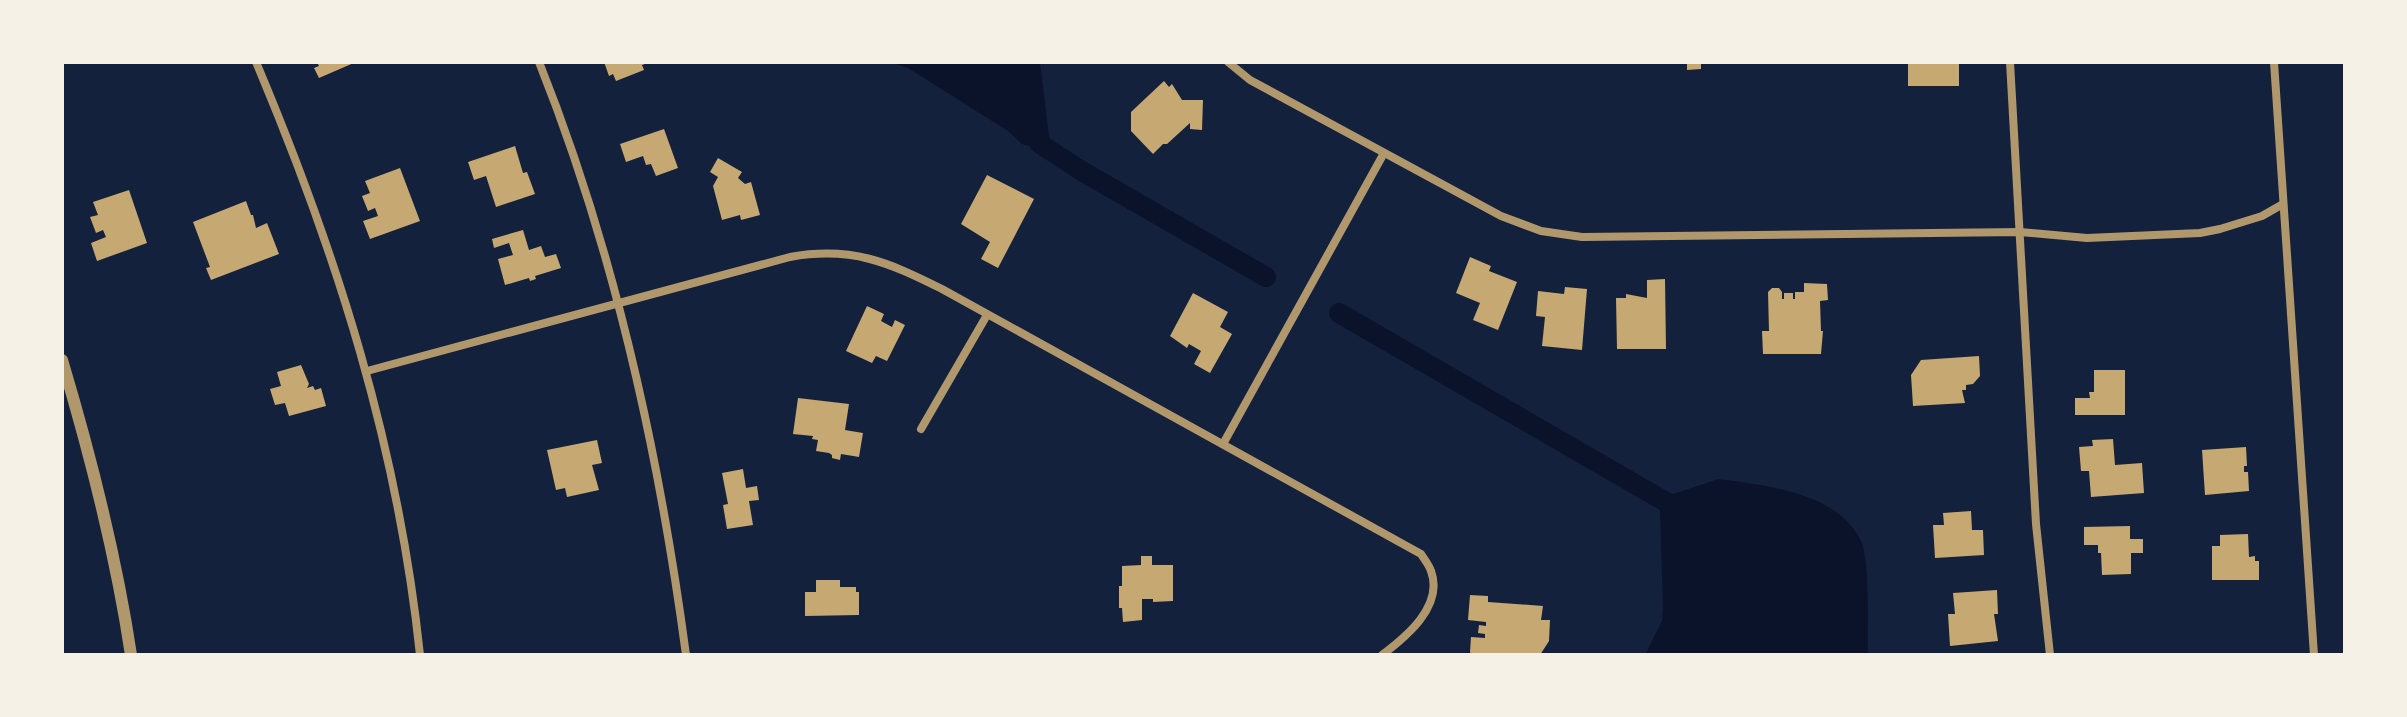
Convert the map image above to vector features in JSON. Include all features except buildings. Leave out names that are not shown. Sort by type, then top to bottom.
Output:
[{"type":"street","points":[[256,62],[324,234],[367,371],[384,438],[420,655]]},
{"type":"street","points":[[539,62],[582,179],[619,304],[656,461],[686,655]]},
{"type":"street","points":[[1228,62],[1250,80],[1501,216],[1561,235],[1667,237],[2020,232],[2087,238],[2200,233],[2241,224],[2283,204]]},
{"type":"street","points":[[2010,62],[2036,524],[2050,655]]},
{"type":"street","points":[[2274,62],[2314,655]]},
{"type":"street","points":[[1223,444],[1384,153]]},
{"type":"street","points":[[367,371],[790,257],[836,252],[867,257],[897,266],[1421,554],[1432,572],[1433,594],[1412,630],[1382,655]]},
{"type":"street","points":[[921,429],[987,315]]},
{"type":"street","points":[[62,360],[111,545],[131,655]]},
{"type":"water","points":[[890,62],[1040,62],[1050,144],[1044,151],[1022,144],[1008,131],[908,68]]},
{"type":"water","points":[[1718,479],[1797,494],[1817,501],[1849,523],[1860,539],[1866,562],[1868,655],[1645,655],[1662,621],[1660,511],[1673,494]]},
{"type":"waterway","points":[[1039,143],[1080,170],[1266,277]]},
{"type":"waterway","points":[[1339,313],[1671,505]]}]
